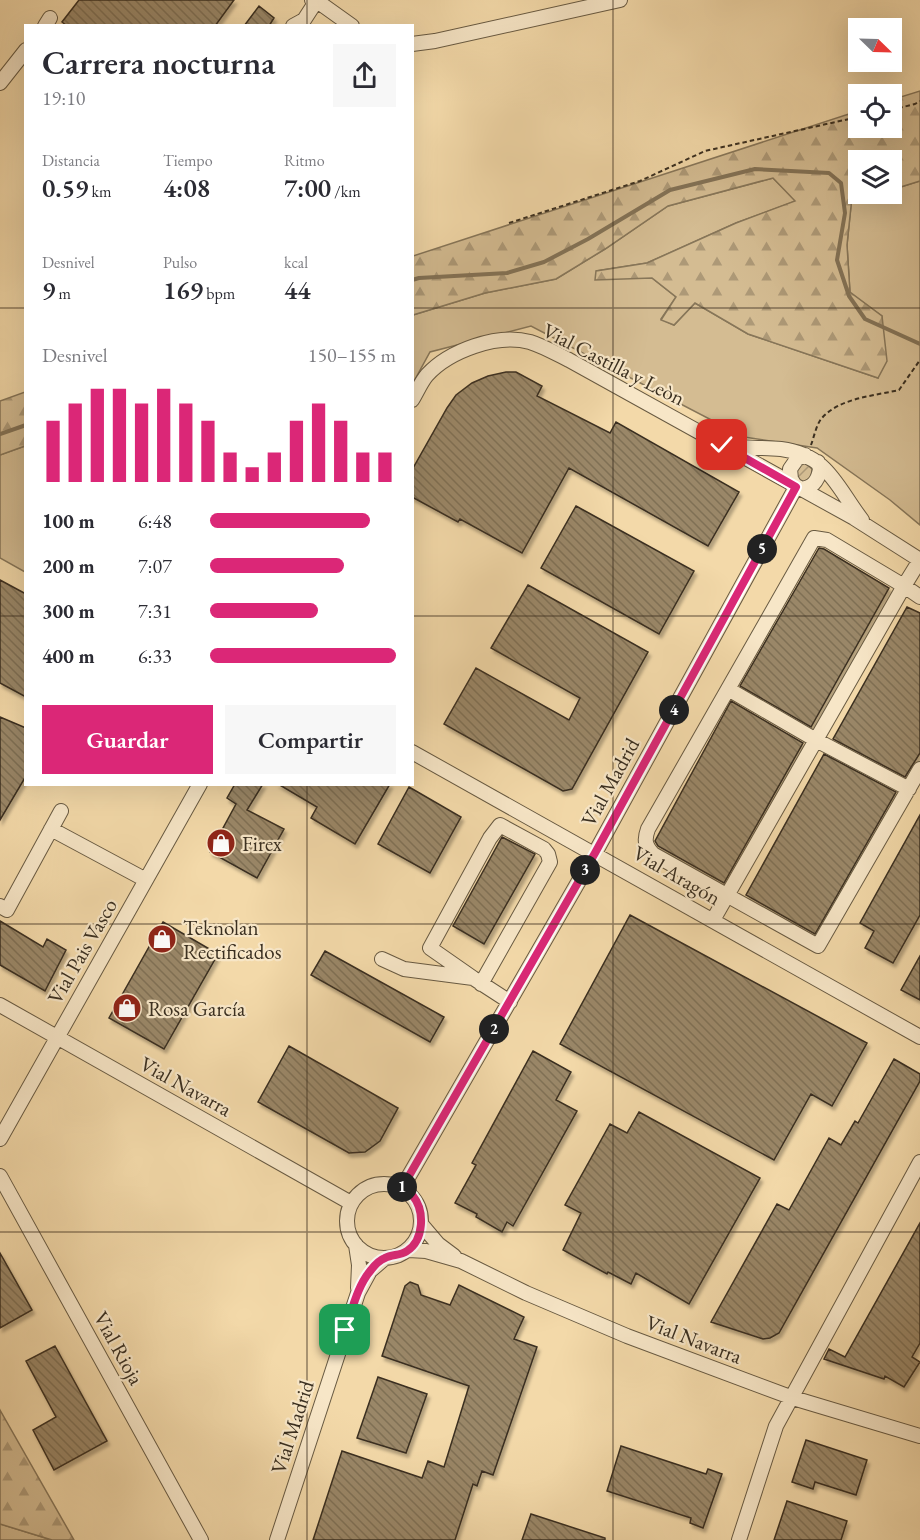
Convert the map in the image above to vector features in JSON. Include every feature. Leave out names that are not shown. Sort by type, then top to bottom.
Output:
[{"type":"street","points":[[312,0],[317,0],[349,24]]},
{"type":"street","points":[[297,24],[304,20],[317,0]]},
{"type":"street","points":[[414,44],[620,0]]},
{"type":"street","points":[[0,83],[24,53]]},
{"type":"street","name":"Vial Castilla y Leòn","points":[[414,396],[425,377],[442,360],[466,349],[504,339],[530,342],[569,360],[867,526],[920,560]]},
{"type":"street","points":[[722,445],[779,449],[810,456],[830,475],[867,526]]},
{"type":"street","points":[[810,456],[820,473],[815,483],[809,488],[798,488],[791,479],[789,470],[797,459],[810,456]]},
{"type":"street","name":"Vial Madrid","points":[[402,1188],[595,853],[798,488]]},
{"type":"street","points":[[920,597],[827,540],[814,538],[648,829],[645,838],[647,847],[653,854],[818,946],[920,769]]},
{"type":"street","points":[[713,920],[920,560]]},
{"type":"street","points":[[728,689],[816,740],[909,789]]},
{"type":"street","name":"Vial Aragón","points":[[414,753],[920,1037]]},
{"type":"street","name":"Vial Pais Vasco","points":[[0,1139],[199,786]]},
{"type":"street","points":[[0,906],[7,910],[61,811]]},
{"type":"street","points":[[477,981],[550,862],[544,849],[500,825],[490,838],[430,948],[477,981],[510,1002]]},
{"type":"street","points":[[51,829],[146,880]]},
{"type":"street","points":[[382,959],[404,969],[477,981]]},
{"type":"street","name":"Vial Navarra","points":[[0,1005],[351,1203]]},
{"type":"street","points":[[739,1540],[776,1426],[920,1162]]},
{"type":"street","name":"Vial Rioja","points":[[0,1176],[201,1540]]},
{"type":"street","points":[[388,1183],[402,1188],[413,1197],[420,1210],[419,1237],[409,1250],[398,1255],[385,1258],[372,1256],[356,1245],[347,1228],[347,1215],[351,1203],[361,1191],[374,1184],[388,1183]]},
{"type":"street","name":"Vial Navarra","points":[[421,1224],[438,1244],[461,1261],[526,1293],[617,1332],[793,1398],[920,1436]]},
{"type":"street","name":"Vial Madrid","points":[[356,1245],[359,1265],[358,1293]]},
{"type":"street","name":"Vial Navarra","points":[[409,1250],[426,1251],[461,1261]]},
{"type":"street","name":"Vial Madrid","points":[[277,1540],[358,1293],[370,1271],[385,1258]]},
{"type":"path","points":[[902,107],[920,101]]},
{"type":"path","points":[[509,223],[640,181],[705,151],[848,119]]},
{"type":"path","points":[[810,456],[820,421],[833,408],[866,397],[899,390],[920,360]]},
{"type":"green space","points":[[920,91],[920,181],[902,187],[902,150],[848,150],[848,204],[851,204],[847,245],[850,292],[882,316],[887,361],[878,378],[748,334],[695,303],[674,325],[661,320],[676,297],[652,278],[595,280],[596,271],[647,263],[736,223],[795,201],[773,178],[668,206],[556,279],[485,293],[414,315],[414,256],[848,114],[848,138],[902,138],[902,97]]},
{"type":"green space","points":[[773,178],[796,201],[736,223],[647,263],[596,271],[652,278],[676,297],[661,319],[674,325],[695,303],[748,334],[878,378],[882,316],[850,293],[847,245],[851,204],[902,204],[902,187],[920,181],[920,525],[890,500],[817,448],[744,437],[531,326],[430,352],[414,381],[414,315],[485,293],[556,279],[668,206]]},
{"type":"green space","points":[[24,392],[24,446],[0,455],[0,401]]},
{"type":"green space","points":[[24,446],[24,571],[0,558],[0,455]]},
{"type":"green space","points":[[804,462],[812,469],[811,479],[805,483],[798,482],[792,468]]},
{"type":"green space","points":[[0,1410],[74,1540],[52,1540],[0,1524]]},
{"type":"green space","points":[[0,1524],[52,1540],[0,1540]]},
{"type":"building","points":[[79,0],[234,0],[216,24],[64,24],[62,22]]},
{"type":"building","points":[[259,6],[274,18],[270,24],[246,24]]},
{"type":"building","points":[[516,372],[542,386],[537,396],[610,433],[616,422],[739,492],[708,546],[569,468],[522,553],[460,519],[458,522],[414,498],[414,466],[447,408],[456,395],[472,383],[488,376]]},
{"type":"building","points":[[576,506],[694,571],[659,634],[541,568]]},
{"type":"building","points":[[819,548],[889,588],[811,727],[740,686]]},
{"type":"building","points":[[0,580],[24,593],[24,696],[0,683]]},
{"type":"building","points":[[528,585],[648,652],[572,789],[563,791],[444,724],[476,668],[569,720],[580,698],[491,648]]},
{"type":"building","points":[[907,607],[920,613],[920,753],[905,777],[833,739]]},
{"type":"building","points":[[731,701],[803,743],[724,883],[658,846],[655,841]]},
{"type":"building","points":[[0,717],[24,727],[24,779],[0,820]]},
{"type":"building","points":[[824,754],[896,792],[815,934],[746,895]]},
{"type":"building","points":[[234,786],[262,786],[247,810],[284,829],[257,878],[210,852],[236,804],[227,798]]},
{"type":"building","points":[[281,786],[389,786],[355,844],[311,818],[317,807]]},
{"type":"building","points":[[409,787],[461,817],[430,873],[378,844]]},
{"type":"building","points":[[920,815],[920,915],[893,963],[865,948],[874,931],[860,923]]},
{"type":"building","points":[[502,837],[535,854],[484,944],[453,926]]},
{"type":"building","points":[[630,915],[867,1043],[832,1106],[811,1094],[774,1160],[560,1044]]},
{"type":"building","points":[[0,921],[43,947],[47,939],[66,950],[45,991],[0,965]]},
{"type":"building","points":[[163,922],[218,954],[164,1049],[109,1018]]},
{"type":"building","points":[[325,951],[444,1017],[430,1042],[311,975]]},
{"type":"building","points":[[920,956],[920,1000],[901,990]]},
{"type":"building","points":[[289,1046],[398,1108],[380,1141],[365,1152],[349,1153],[258,1102]]},
{"type":"building","points":[[533,1051],[571,1072],[556,1100],[577,1111],[513,1226],[507,1222],[502,1232],[476,1217],[477,1214],[455,1203],[476,1165],[472,1163]]},
{"type":"building","points":[[894,1059],[920,1074],[920,1081],[779,1333],[763,1339],[711,1322],[777,1204],[789,1210],[829,1138],[841,1145],[855,1121],[858,1123]]},
{"type":"building","points":[[639,1112],[760,1178],[689,1304],[636,1273],[631,1284],[563,1250],[581,1213],[565,1205],[610,1124],[627,1133]]},
{"type":"building","points":[[920,1223],[920,1343],[912,1357],[920,1362],[904,1387],[885,1376],[884,1379],[824,1359],[829,1349],[845,1357]]},
{"type":"building","points":[[0,1253],[32,1310],[0,1328]]},
{"type":"building","points":[[410,1282],[418,1285],[421,1295],[450,1305],[459,1285],[524,1317],[514,1339],[537,1347],[493,1475],[482,1471],[477,1486],[473,1484],[455,1540],[313,1540],[342,1451],[422,1478],[428,1461],[444,1467],[469,1386],[382,1356],[405,1286]]},
{"type":"building","points":[[55,1346],[107,1441],[54,1470],[33,1430],[56,1417],[26,1361]]},
{"type":"building","points":[[378,1377],[427,1394],[406,1453],[357,1438]]},
{"type":"building","points":[[806,1440],[867,1460],[856,1495],[815,1482],[813,1489],[792,1482]]},
{"type":"building","points":[[621,1446],[706,1474],[708,1469],[722,1474],[703,1528],[690,1523],[691,1518],[607,1491]]},
{"type":"building","points":[[787,1501],[847,1521],[841,1540],[774,1540]]},
{"type":"building","points":[[531,1514],[605,1538],[605,1540],[522,1540]]},
{"type":"waterway","points":[[414,279],[507,273],[544,262],[588,239],[670,190],[755,169],[829,173],[841,183],[845,213],[837,260],[849,296],[865,319],[920,344]]},
{"type":"waterway","points":[[0,434],[24,426]]},
{"type":"place","name":"Firex","points":[[221,843]]},
{"type":"place","name":"Teknolan Rectificados","points":[[162,939]]},
{"type":"place","name":"Rosa García","points":[[127,1008]]},
{"type":"route","points":[[345,1330],[358,1293],[370,1271],[385,1258],[409,1250],[419,1237],[420,1210],[413,1197],[402,1188],[595,853],[796,487],[722,445]]}]
